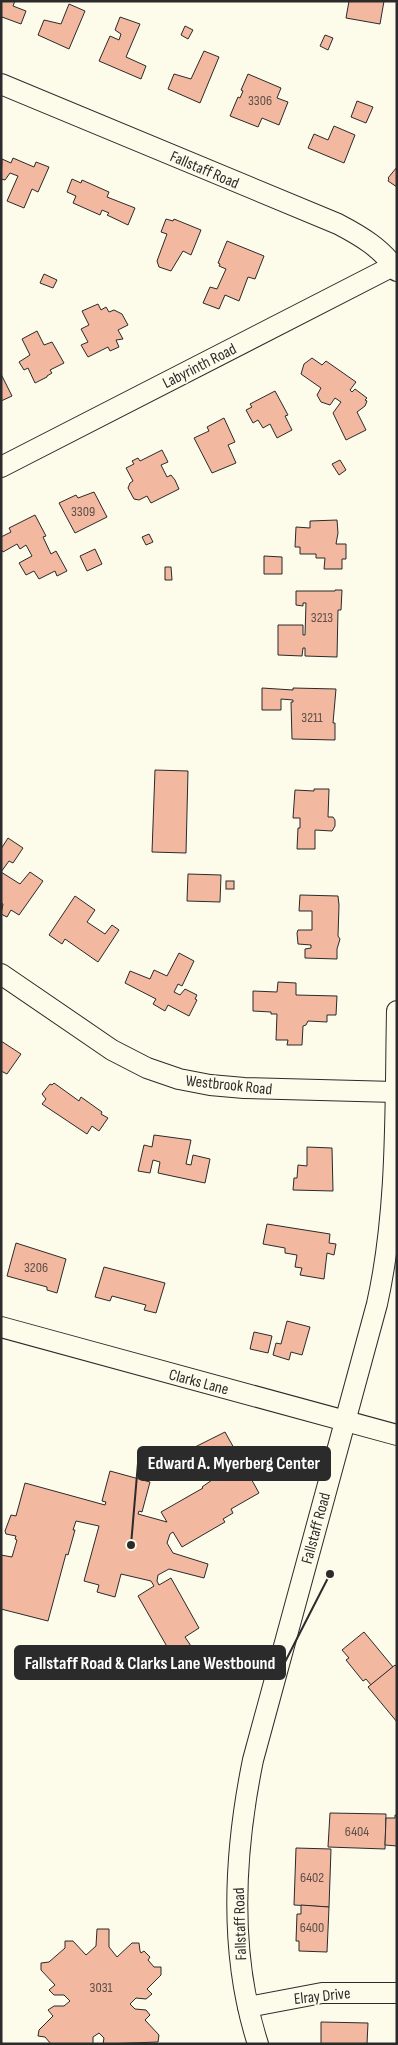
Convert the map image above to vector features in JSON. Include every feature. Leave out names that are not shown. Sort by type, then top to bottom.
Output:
[{"type":"street","name":"Fallstaff Road","points":[[1,84],[338,224],[361,236],[396,267]]},
{"type":"street","name":"Labyrinth Road","points":[[1,467],[396,267]]},
{"type":"street","name":"Westbrook Road","points":[[1,974],[112,1050],[146,1068],[179,1079],[210,1086],[395,1092]]},
{"type":"street","name":"Fallstaff Road","points":[[258,2044],[248,2006],[239,1951],[237,1917],[242,1819],[253,1760],[377,1304],[386,1262],[392,1218],[397,1011]]},
{"type":"street","name":"Clarks Lane","points":[[1,1327],[397,1435]]},
{"type":"street","name":"Elray Drive","points":[[248,2006],[322,1993],[397,1992]]},
{"type":"building","points":[[1,1],[15,1],[13,6],[26,11],[21,24],[2,17],[1,20]]},
{"type":"building","points":[[349,1],[384,1],[380,24],[346,18]]},
{"type":"building","points":[[69,4],[85,11],[69,49],[38,35],[44,20],[61,24]]},
{"type":"building","points":[[120,17],[140,24],[126,57],[146,66],[141,79],[99,61],[110,36],[119,40],[121,34],[115,30]]},
{"type":"building","points":[[185,26],[193,30],[188,39],[181,35]]},
{"type":"building","points":[[325,35],[333,38],[328,50],[320,46]]},
{"type":"building","points":[[204,51],[219,57],[200,103],[168,89],[174,74],[191,79]]},
{"type":"building","points":[[248,74],[281,88],[277,98],[288,102],[279,125],[262,118],[258,127],[230,116],[238,97],[240,98],[243,91],[241,90]]},
{"type":"building","points":[[357,101],[373,107],[366,123],[351,117]]},
{"type":"building","points":[[334,126],[355,135],[344,163],[308,148],[314,134],[328,140]]},
{"type":"building","points":[[13,158],[34,167],[36,162],[49,167],[38,192],[32,189],[24,208],[7,201],[18,176],[10,173],[5,180],[1,179],[2,159],[11,163]]},
{"type":"building","points":[[397,167],[397,187],[388,181],[388,178]]},
{"type":"building","points":[[72,179],[81,183],[82,180],[109,192],[107,197],[135,208],[128,225],[107,215],[109,213],[102,210],[100,215],[73,203],[76,196],[67,192]]},
{"type":"building","points":[[166,219],[173,221],[174,219],[201,230],[191,255],[183,251],[171,271],[159,267],[157,261],[167,234],[161,232]]},
{"type":"building","points":[[227,241],[264,256],[255,279],[248,277],[239,301],[225,295],[219,309],[203,303],[210,287],[217,289],[226,269],[219,266],[220,264],[218,263]]},
{"type":"building","points":[[44,274],[57,280],[53,288],[40,283]]},
{"type":"building","points":[[98,304],[101,310],[106,307],[109,312],[114,310],[122,314],[128,325],[118,330],[123,339],[116,340],[119,347],[110,351],[108,347],[88,357],[81,345],[88,342],[81,329],[89,325],[82,311]]},
{"type":"building","points":[[37,331],[44,345],[52,342],[64,363],[50,370],[52,373],[35,383],[28,368],[24,370],[19,362],[30,355],[22,339]]},
{"type":"building","points":[[312,358],[322,365],[326,361],[356,382],[350,390],[352,392],[355,389],[367,398],[365,406],[357,412],[366,430],[346,440],[333,413],[341,402],[335,398],[330,405],[321,402],[317,395],[321,388],[301,374],[304,364]]},
{"type":"building","points":[[1,374],[12,396],[1,401]]},
{"type":"building","points":[[275,391],[288,415],[285,416],[292,430],[277,438],[270,424],[263,428],[258,420],[253,423],[246,410],[252,407],[250,404]]},
{"type":"building","points":[[224,418],[235,442],[228,445],[236,463],[212,473],[194,438],[209,431],[207,427]]},
{"type":"building","points":[[162,450],[168,462],[161,465],[167,477],[171,475],[179,489],[151,503],[147,496],[139,500],[134,499],[128,488],[133,481],[126,468],[134,464],[132,461],[138,458],[140,461]]},
{"type":"building","points":[[340,460],[346,470],[339,475],[332,464]]},
{"type":"building","points":[[94,492],[107,517],[75,533],[59,503],[76,495],[78,498]]},
{"type":"building","points":[[35,515],[46,536],[43,537],[51,554],[56,551],[67,571],[57,576],[55,571],[39,579],[34,571],[26,575],[19,563],[32,556],[26,545],[20,549],[17,544],[3,552],[1,549],[1,537],[11,532],[9,528]]},
{"type":"building","points":[[337,520],[338,533],[336,544],[346,544],[346,559],[342,559],[342,569],[324,569],[325,558],[316,558],[316,554],[300,554],[300,547],[295,547],[296,527],[310,528],[310,521]]},
{"type":"building","points":[[149,534],[153,542],[146,545],[142,537]]},
{"type":"building","points":[[95,549],[102,564],[87,571],[80,556]]},
{"type":"building","points":[[264,556],[282,557],[282,574],[264,574]]},
{"type":"building","points":[[165,567],[171,567],[172,580],[165,580]]},
{"type":"building","points":[[342,590],[341,610],[338,610],[337,657],[305,656],[305,648],[303,648],[302,656],[278,655],[278,625],[303,625],[303,635],[305,635],[306,603],[303,603],[303,606],[296,605],[296,591]]},
{"type":"building","points":[[262,688],[293,690],[293,688],[336,689],[333,723],[335,723],[335,740],[292,739],[291,702],[293,700],[281,699],[281,710],[262,710]]},
{"type":"building","points":[[155,770],[188,771],[186,853],[152,852]]},
{"type":"building","points":[[314,789],[329,789],[328,817],[333,817],[335,826],[332,831],[315,830],[315,849],[297,849],[300,818],[293,818],[295,790],[314,791]]},
{"type":"building","points":[[8,838],[23,848],[13,863],[9,861],[1,872],[1,849]]},
{"type":"building","points":[[1,872],[20,884],[30,872],[43,881],[19,915],[11,910],[7,917],[1,914],[3,904],[1,903]]},
{"type":"building","points":[[188,874],[221,875],[220,902],[187,901]]},
{"type":"building","points":[[226,881],[234,881],[234,889],[226,889]]},
{"type":"building","points":[[300,895],[338,896],[338,936],[340,939],[337,959],[305,958],[305,949],[311,948],[311,945],[298,944],[297,933],[298,930],[312,930],[312,911],[299,911]]},
{"type":"building","points":[[75,896],[95,910],[87,922],[105,934],[112,925],[119,930],[98,962],[65,939],[62,944],[49,935]]},
{"type":"building","points":[[179,953],[194,961],[182,986],[178,984],[174,992],[180,995],[185,989],[197,995],[195,999],[197,1000],[189,1016],[168,1005],[165,1011],[153,1004],[156,999],[125,983],[130,971],[150,979],[154,970],[167,976]]},
{"type":"building","points":[[278,982],[296,983],[296,995],[337,996],[336,1015],[327,1015],[327,1022],[308,1021],[303,1026],[302,1045],[287,1045],[288,1040],[276,1040],[277,1014],[253,1011],[253,991],[277,992]]},
{"type":"building","points":[[1,1041],[21,1054],[7,1074],[1,1071]]},
{"type":"building","points":[[54,1083],[79,1101],[81,1097],[108,1118],[99,1131],[92,1126],[87,1134],[42,1104],[46,1099],[42,1094],[50,1084]]},
{"type":"building","points":[[154,1135],[191,1140],[186,1164],[191,1165],[193,1155],[210,1159],[205,1183],[158,1173],[160,1162],[153,1160],[150,1173],[138,1171],[144,1145],[152,1147]]},
{"type":"building","points":[[307,1147],[332,1148],[333,1191],[293,1190],[294,1178],[297,1178],[298,1165],[307,1166]]},
{"type":"building","points":[[267,1224],[330,1234],[329,1243],[336,1244],[334,1255],[327,1253],[324,1279],[300,1275],[302,1268],[295,1267],[297,1255],[285,1253],[285,1248],[263,1244]]},
{"type":"building","points":[[16,1243],[66,1259],[57,1293],[47,1290],[47,1287],[7,1276]]},
{"type":"building","points":[[104,1267],[165,1283],[156,1313],[144,1310],[146,1305],[112,1296],[110,1301],[95,1297]]},
{"type":"building","points":[[287,1321],[310,1327],[302,1355],[291,1352],[289,1360],[273,1355],[276,1343],[281,1344]]},
{"type":"building","points":[[254,1332],[272,1336],[268,1353],[250,1349]]},
{"type":"building","points":[[225,1432],[259,1493],[231,1509],[233,1513],[223,1519],[225,1522],[182,1547],[173,1532],[170,1534],[167,1543],[173,1553],[208,1564],[204,1578],[169,1569],[158,1575],[157,1581],[159,1585],[171,1578],[199,1628],[185,1637],[191,1646],[173,1657],[138,1596],[154,1586],[151,1581],[121,1574],[115,1597],[97,1592],[99,1585],[84,1581],[99,1526],[76,1521],[48,1621],[1,1609],[1,1555],[12,1557],[17,1540],[15,1539],[16,1536],[6,1534],[5,1531],[11,1515],[16,1516],[25,1483],[105,1505],[106,1502],[102,1501],[110,1471],[150,1482],[142,1512],[139,1511],[138,1514],[167,1522],[161,1512],[203,1488],[212,1480],[195,1447]]},
{"type":"building","points":[[364,1632],[393,1667],[371,1685],[366,1679],[363,1681],[346,1660],[349,1658],[342,1650]]},
{"type":"building","points":[[395,1665],[397,1667],[397,1722],[368,1687]]},
{"type":"building","points":[[330,1813],[386,1814],[385,1849],[328,1847]]},
{"type":"building","points":[[395,1815],[397,1815],[397,1846],[385,1845],[386,1818],[395,1818]]},
{"type":"building","points":[[296,1848],[331,1849],[329,1907],[294,1905]]},
{"type":"building","points":[[301,1905],[329,1907],[327,1952],[299,1951],[299,1941],[296,1941],[297,1914],[301,1914]]},
{"type":"building","points":[[97,1929],[109,1929],[109,1947],[117,1957],[132,1943],[139,1943],[141,1953],[144,1951],[150,1957],[148,1960],[154,1967],[161,1967],[161,1975],[147,1989],[152,1994],[146,1999],[136,1998],[130,2004],[135,2009],[146,2010],[150,2015],[145,2020],[159,2035],[158,2042],[103,2044],[104,2038],[99,2033],[93,2037],[93,2044],[51,2044],[45,2037],[38,2036],[39,2030],[53,2016],[48,2010],[54,2006],[64,2006],[70,2001],[64,1995],[54,1995],[49,1990],[55,1985],[41,1970],[41,1963],[49,1962],[65,1948],[65,1941],[73,1941],[86,1955],[96,1946]]},
{"type":"building","points":[[321,2022],[368,2023],[367,2044],[321,2044]]},
{"type":"place","name":"Edward A. Myerberg Center","points":[[131,1545]]},
{"type":"place","name":"Fallstaff Road & Clarks Lane Westbound","points":[[330,1574]]}]
